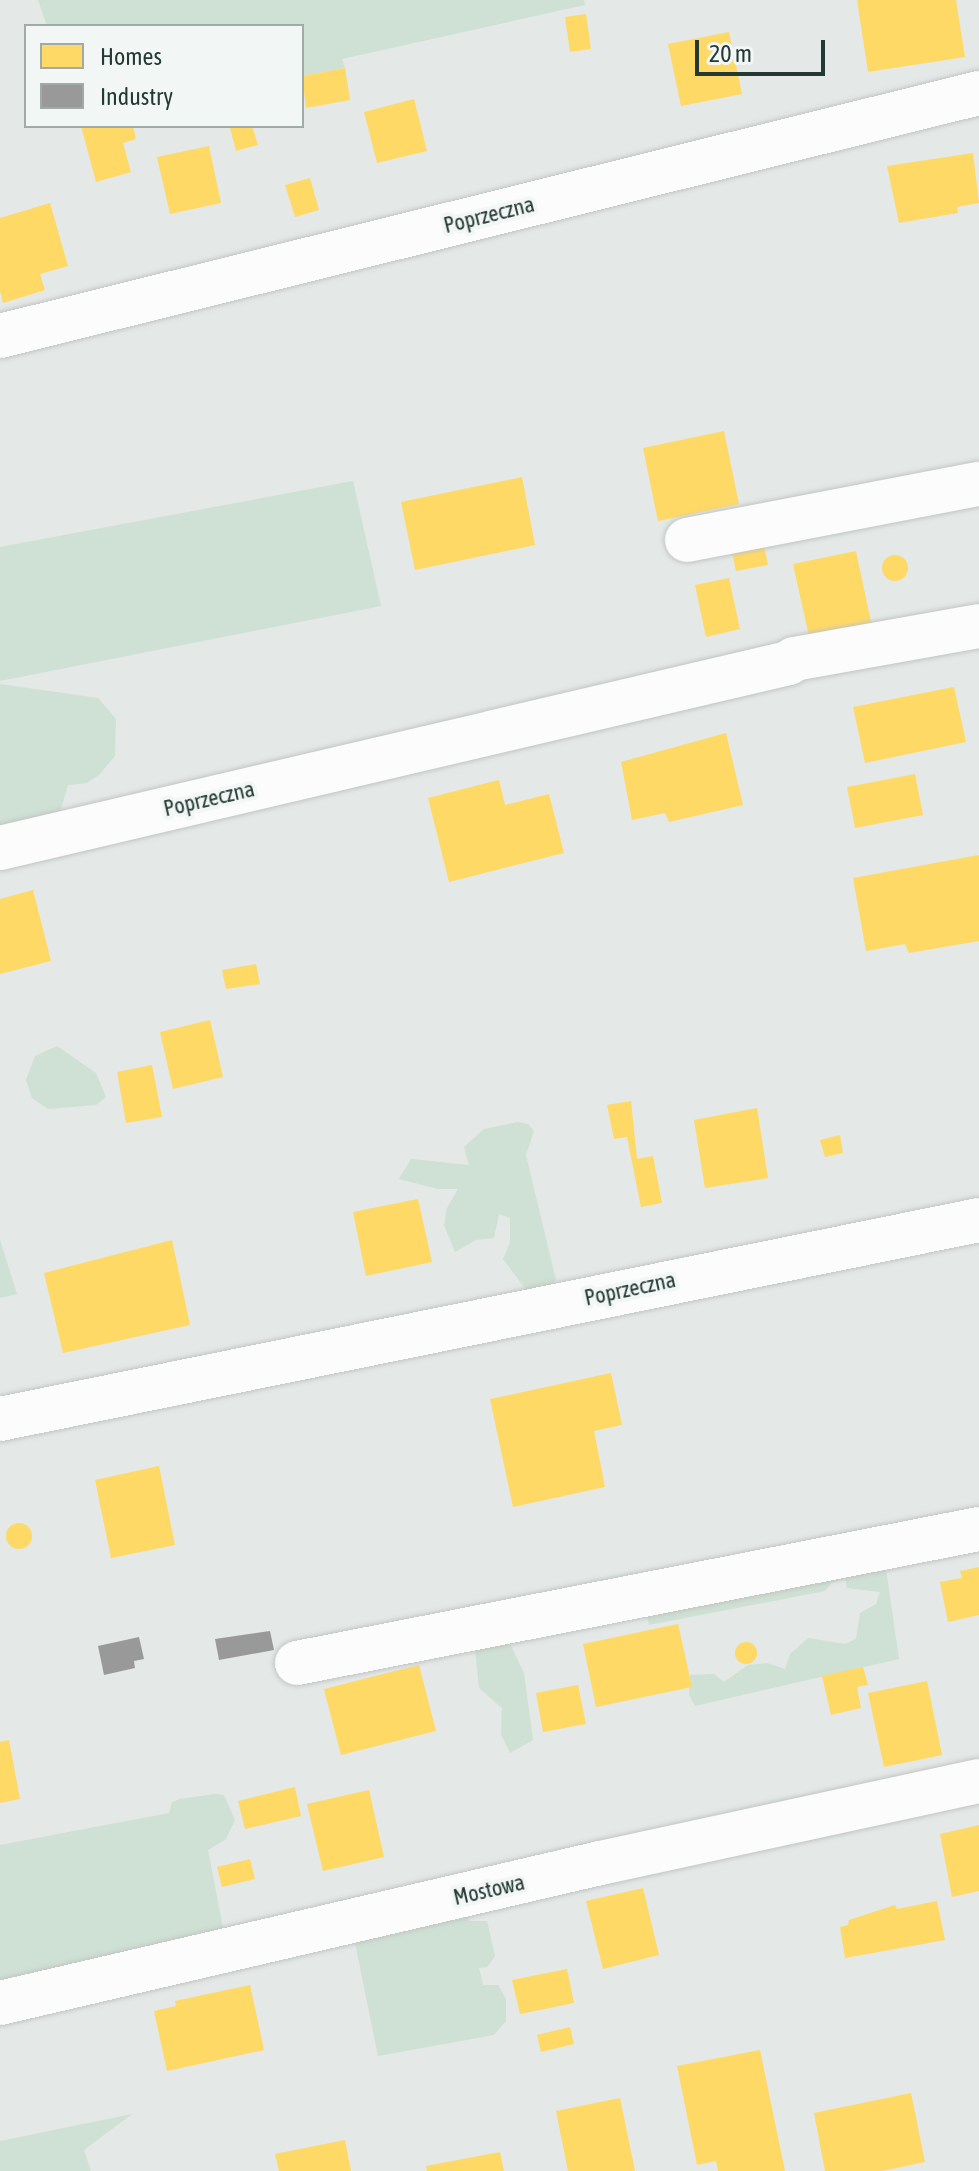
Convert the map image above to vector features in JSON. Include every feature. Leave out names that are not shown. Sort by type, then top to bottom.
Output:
[{"type":"street","name":"Poprzeczna","points":[[0,336],[979,93]]},
{"type":"street","points":[[687,540],[979,484]]},
{"type":"street","name":"Poprzeczna","points":[[0,848],[789,663],[794,659],[979,626]]},
{"type":"street","name":"Poprzeczna","points":[[0,1419],[979,1220]]},
{"type":"street","points":[[297,1663],[979,1529]]},
{"type":"street","name":"Mostowa","points":[[0,2003],[600,1863],[979,1781]]},
{"type":"green space","points":[[38,0],[584,0],[585,5],[342,59],[345,68],[304,76],[304,24],[46,24]]},
{"type":"green space","points":[[353,481],[381,606],[0,681],[0,547]]},
{"type":"green space","points":[[0,684],[98,698],[116,719],[115,756],[99,775],[87,783],[68,785],[61,809],[44,825],[0,836]]},
{"type":"green space","points":[[57,1046],[96,1073],[106,1097],[96,1105],[48,1109],[32,1098],[26,1080],[35,1056]]},
{"type":"green space","points":[[517,1122],[528,1124],[534,1131],[526,1155],[556,1280],[547,1289],[527,1291],[503,1259],[510,1243],[510,1218],[499,1214],[494,1238],[476,1240],[455,1252],[444,1225],[447,1208],[458,1189],[438,1189],[399,1179],[411,1159],[469,1165],[464,1147],[484,1129]]},
{"type":"green space","points":[[0,1240],[17,1294],[0,1298]]},
{"type":"green space","points":[[883,1548],[899,1659],[695,1706],[689,1695],[690,1675],[714,1674],[724,1682],[748,1665],[767,1663],[785,1669],[790,1654],[808,1638],[845,1644],[856,1639],[860,1613],[876,1604],[880,1592],[847,1588],[845,1579],[832,1582],[825,1591],[649,1625],[643,1600]]},
{"type":"green space","points":[[509,1642],[524,1673],[533,1740],[510,1753],[501,1734],[502,1708],[479,1688],[475,1648]]},
{"type":"green space","points":[[224,1795],[235,1820],[226,1839],[208,1850],[225,1938],[0,1992],[0,1845],[169,1813],[172,1802]]},
{"type":"green space","points":[[466,1908],[469,1921],[487,1921],[495,1956],[487,1967],[479,1968],[483,1985],[498,1985],[506,1999],[506,2021],[494,2035],[378,2056],[353,1933]]},
{"type":"green space","points":[[132,2114],[84,2150],[91,2171],[0,2171],[0,2141]]},
{"type":"building: Homes","points":[[857,0],[956,0],[965,57],[868,72]]},
{"type":"building: Homes","points":[[586,14],[591,49],[570,52],[565,17]]},
{"type":"building: Homes","points":[[729,32],[742,94],[681,106],[668,44]]},
{"type":"building: Homes","points":[[345,68],[350,100],[306,108],[304,76]]},
{"type":"building: Homes","points":[[414,99],[427,151],[377,163],[364,112]]},
{"type":"building: Homes","points":[[82,128],[133,128],[136,139],[123,143],[131,172],[96,182]]},
{"type":"building: Homes","points":[[230,128],[253,128],[258,145],[236,151]]},
{"type":"building: Homes","points":[[209,146],[221,203],[170,214],[157,157]]},
{"type":"building: Homes","points":[[973,153],[979,203],[957,207],[958,213],[899,223],[887,166]]},
{"type":"building: Homes","points":[[310,178],[319,210],[295,217],[285,185]]},
{"type":"building: Homes","points":[[50,203],[68,266],[40,274],[45,290],[3,303],[0,291],[0,218]]},
{"type":"building: Homes","points":[[724,431],[739,504],[658,521],[643,448]]},
{"type":"building: Homes","points":[[522,477],[535,545],[415,570],[401,502]]},
{"type":"building: Homes","points":[[763,540],[768,565],[736,571],[731,547]]},
{"type":"building: Homes","points":[[856,551],[872,627],[810,641],[793,564]]},
{"type":"building: Homes","points":[[895,555],[904,559],[908,568],[904,577],[895,581],[886,577],[882,568],[886,559]]},
{"type":"building: Homes","points":[[729,578],[740,629],[706,637],[695,585]]},
{"type":"building: Homes","points":[[954,687],[966,742],[865,763],[853,707]]},
{"type":"building: Homes","points":[[726,733],[743,805],[669,822],[665,813],[632,820],[621,762]]},
{"type":"building: Homes","points":[[915,774],[923,815],[855,828],[847,787]]},
{"type":"building: Homes","points":[[499,780],[505,805],[549,794],[564,853],[449,882],[428,798]]},
{"type":"building: Homes","points":[[979,855],[979,941],[909,953],[905,944],[866,951],[853,878]]},
{"type":"building: Homes","points":[[33,890],[51,961],[0,974],[0,899]]},
{"type":"building: Homes","points":[[256,964],[260,984],[226,989],[222,970]]},
{"type":"building: Homes","points":[[210,1020],[223,1077],[173,1089],[160,1032]]},
{"type":"building: Homes","points":[[152,1065],[162,1117],[126,1123],[117,1072]]},
{"type":"building: Homes","points":[[631,1101],[637,1159],[653,1156],[662,1203],[641,1207],[627,1137],[614,1139],[607,1105]]},
{"type":"building: Homes","points":[[757,1108],[768,1178],[705,1188],[694,1120]]},
{"type":"building: Homes","points":[[840,1135],[843,1153],[825,1157],[820,1140]]},
{"type":"building: Homes","points":[[418,1199],[432,1262],[366,1276],[353,1212]]},
{"type":"building: Homes","points":[[172,1240],[190,1325],[63,1353],[44,1273]]},
{"type":"building: Homes","points":[[611,1373],[622,1425],[594,1431],[605,1487],[513,1507],[490,1399]]},
{"type":"building: Homes","points":[[159,1466],[175,1545],[111,1558],[95,1480]]},
{"type":"building: Homes","points":[[19,1523],[28,1527],[32,1536],[28,1545],[19,1549],[10,1545],[6,1536],[10,1527]]},
{"type":"building: Homes","points":[[979,1567],[979,1615],[948,1622],[940,1582],[962,1578],[960,1571]]},
{"type":"building: Homes","points":[[678,1624],[692,1687],[596,1707],[583,1644]]},
{"type":"building: Homes","points":[[742,1642],[750,1642],[757,1653],[750,1664],[742,1664],[735,1657],[735,1649]]},
{"type":"building: Homes","points":[[419,1665],[436,1731],[341,1755],[324,1689]]},
{"type":"building: Homes","points":[[863,1667],[868,1685],[857,1687],[861,1708],[831,1715],[822,1676]]},
{"type":"building: Homes","points":[[927,1681],[942,1755],[884,1767],[868,1693]]},
{"type":"building: Homes","points":[[578,1685],[586,1724],[543,1732],[536,1693]]},
{"type":"building: Homes","points":[[9,1740],[20,1799],[0,1803],[0,1742]]},
{"type":"building: Homes","points":[[295,1787],[301,1816],[245,1829],[238,1801]]},
{"type":"building: Homes","points":[[369,1790],[384,1857],[323,1871],[307,1804]]},
{"type":"building: Homes","points":[[979,1825],[979,1891],[952,1897],[940,1834]]},
{"type":"building: Homes","points":[[250,1859],[255,1879],[222,1887],[217,1867]]},
{"type":"building: Homes","points":[[643,1888],[659,1955],[603,1969],[586,1901]]},
{"type":"building: Homes","points":[[937,1901],[945,1940],[845,1958],[840,1927],[848,1925],[849,1920],[895,1905],[897,1909]]},
{"type":"building: Homes","points":[[567,1969],[574,2003],[520,2014],[512,1980]]},
{"type":"building: Homes","points":[[250,1985],[264,2050],[167,2071],[154,2011],[176,2006],[175,2001]]},
{"type":"building: Homes","points":[[570,2027],[574,2044],[541,2052],[537,2035]]},
{"type":"building: Homes","points":[[760,2050],[785,2171],[718,2171],[716,2161],[697,2165],[677,2066]]},
{"type":"building: Homes","points":[[911,2093],[925,2162],[882,2171],[825,2171],[814,2113]]},
{"type":"building: Homes","points":[[620,2098],[635,2171],[568,2171],[556,2111]]},
{"type":"building: Homes","points":[[345,2140],[351,2171],[279,2171],[275,2154]]},
{"type":"building: Homes","points":[[500,2152],[504,2171],[427,2171],[426,2166]]},
{"type":"building: Industry","points":[[270,1631],[274,1650],[219,1660],[215,1639]]},
{"type":"building: Industry","points":[[139,1637],[144,1659],[134,1661],[135,1668],[104,1675],[98,1646]]}]
